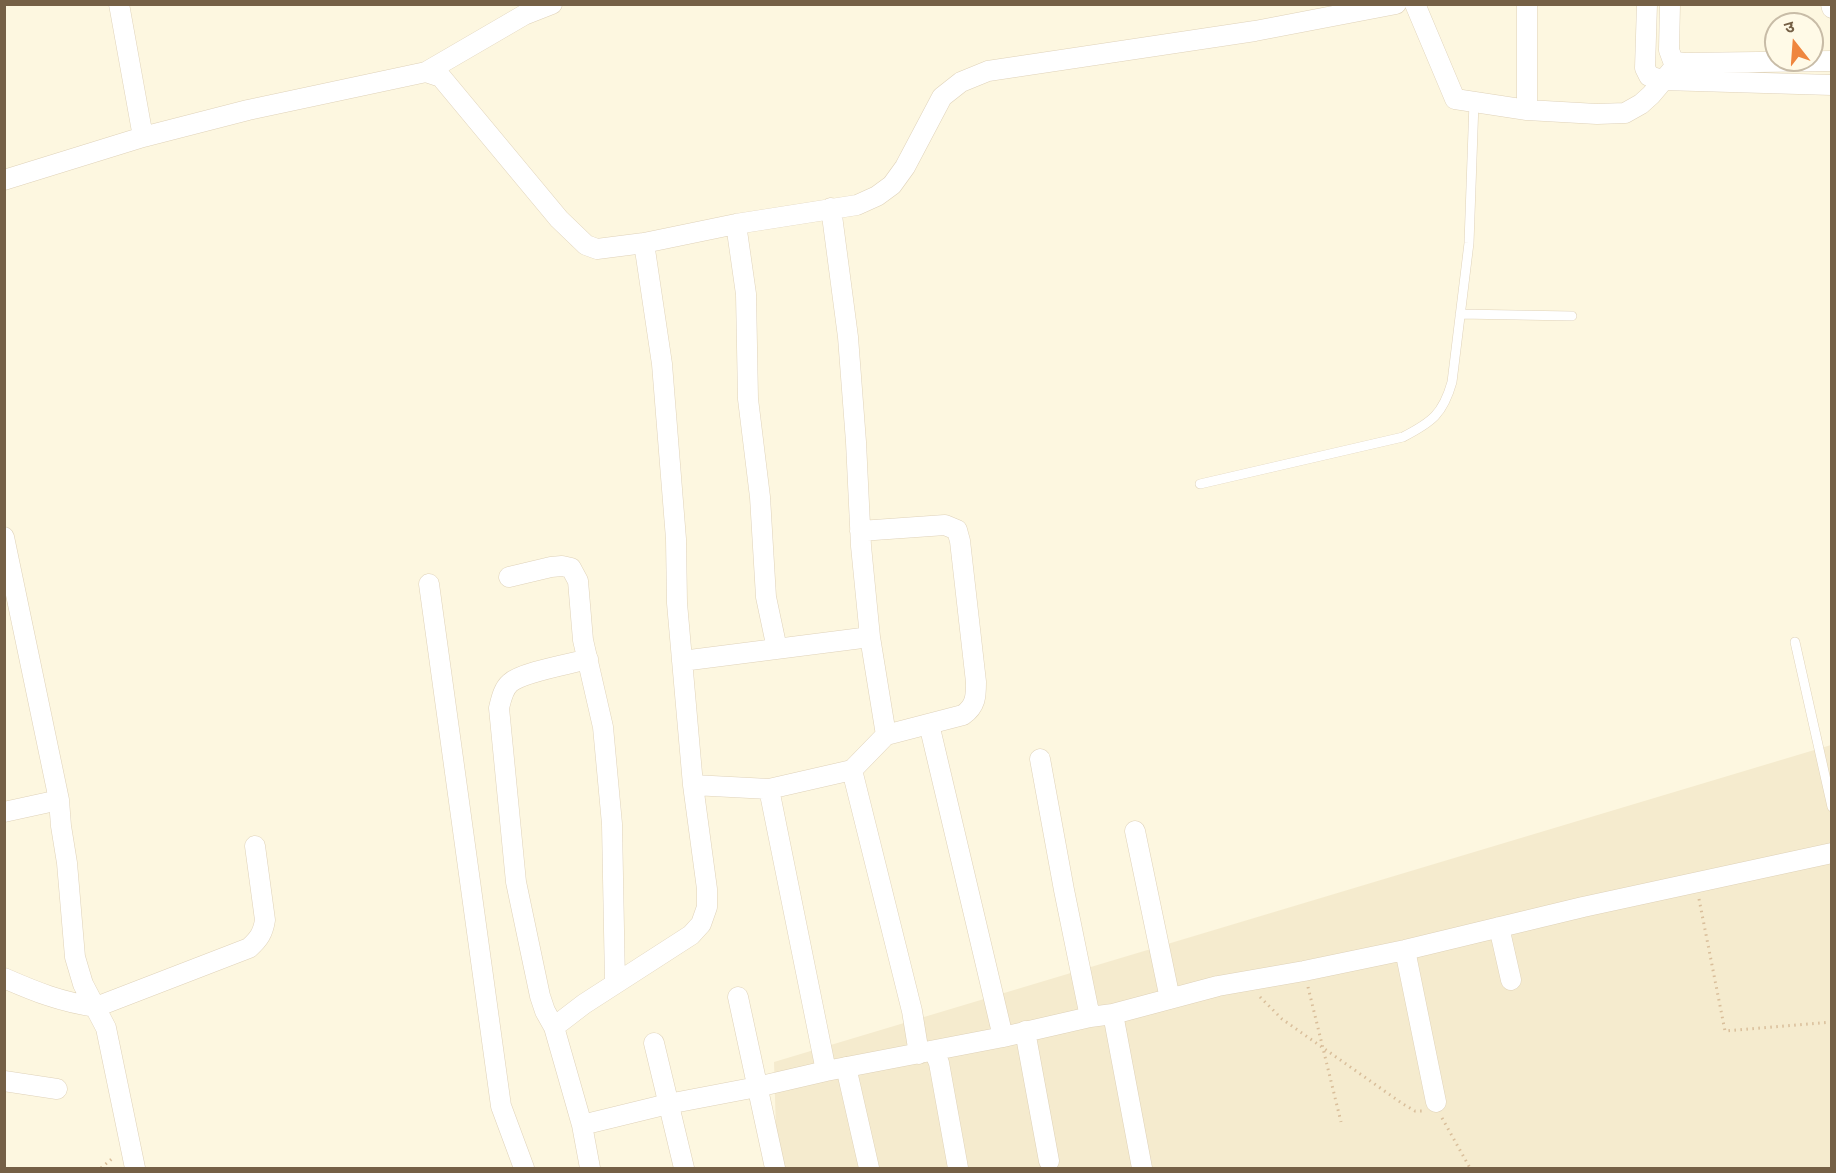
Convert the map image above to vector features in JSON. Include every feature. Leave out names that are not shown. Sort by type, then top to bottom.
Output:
[{"type":"street","points":[[119,4],[143,137]]},
{"type":"street","points":[[4,180],[143,137],[248,110],[426,72],[524,15],[552,4]]},
{"type":"street","points":[[426,72],[441,77],[559,219],[586,245],[597,249],[644,243],[736,224],[857,205],[877,196],[892,185],[905,167],[942,97],[961,82],[988,71],[1255,31],[1396,4]]},
{"type":"street","points":[[1415,4],[1455,99],[1527,110],[1597,114],[1625,112],[1652,95],[1678,63]]},
{"type":"street","points":[[1527,4],[1527,110]]},
{"type":"street","points":[[1647,4],[1645,68],[1649,76],[1663,80],[1832,85]]},
{"type":"street","points":[[1670,4],[1669,50],[1670,57],[1678,63],[1832,61]]},
{"type":"street","points":[[831,208],[848,337],[860,531],[870,637],[886,735]]},
{"type":"street","points":[[736,224],[746,294],[748,399],[760,497],[766,597],[777,649]]},
{"type":"street","points":[[554,1027],[615,983],[691,934],[701,924],[707,907],[708,889],[693,786],[677,603],[676,540],[662,364],[644,243]]},
{"type":"street","points":[[693,786],[769,789],[852,770],[886,735],[963,715],[970,711],[975,703],[976,681],[957,530],[945,525],[860,531]]},
{"type":"street","points":[[4,537],[59,800],[75,957],[82,984],[106,1028],[135,1168]]},
{"type":"street","points":[[509,577],[562,566],[571,568],[578,581],[584,640],[603,727],[611,813],[615,983]]},
{"type":"street","points":[[429,584],[501,1106],[524,1168]]},
{"type":"street","points":[[682,661],[870,637]]},
{"type":"street","points":[[588,659],[510,682],[498,708],[516,882],[540,996],[554,1027],[582,1125],[591,1168]]},
{"type":"street","points":[[929,724],[1003,1037]]},
{"type":"street","points":[[1040,759],[1090,1017]]},
{"type":"street","points":[[852,770],[906,995],[927,1052],[939,1063],[958,1168]]},
{"type":"street","points":[[769,789],[825,1071]]},
{"type":"street","points":[[4,812],[59,800]]},
{"type":"street","points":[[1135,831],[1170,999]]},
{"type":"street","points":[[4,978],[46,997],[70,1004],[96,1007],[249,948],[264,930],[265,920],[255,846]]},
{"type":"street","points":[[582,1125],[668,1104],[825,1071],[1113,1014],[1218,986],[1406,950],[1832,853]]},
{"type":"street","points":[[1499,927],[1511,980]]},
{"type":"street","points":[[1406,950],[1437,1105]]},
{"type":"street","points":[[738,997],[775,1168]]},
{"type":"street","points":[[1113,1014],[1142,1168]]},
{"type":"street","points":[[1025,1031],[1049,1161]]},
{"type":"street","points":[[654,1043],[684,1168]]},
{"type":"street","points":[[846,1067],[869,1168]]},
{"type":"street","points":[[4,1081],[57,1089]]},
{"type":"lane","points":[[1200,484],[1402,437],[1422,427],[1439,413],[1447,400],[1452,382],[1469,243],[1474,102]]},
{"type":"lane","points":[[1460,314],[1572,316]]},
{"type":"lane","points":[[1795,642],[1832,807]]},
{"type":"path","points":[[1699,899],[1725,1031],[1832,1022]]},
{"type":"path","points":[[1304,971],[1341,1122]]},
{"type":"path","points":[[1243,981],[1282,1019],[1415,1111],[1428,1111],[1437,1105],[1446,1127],[1470,1168]]},
{"type":"shaded area","points":[[1831,745],[1831,1168],[777,1168],[774,1062]]}]
